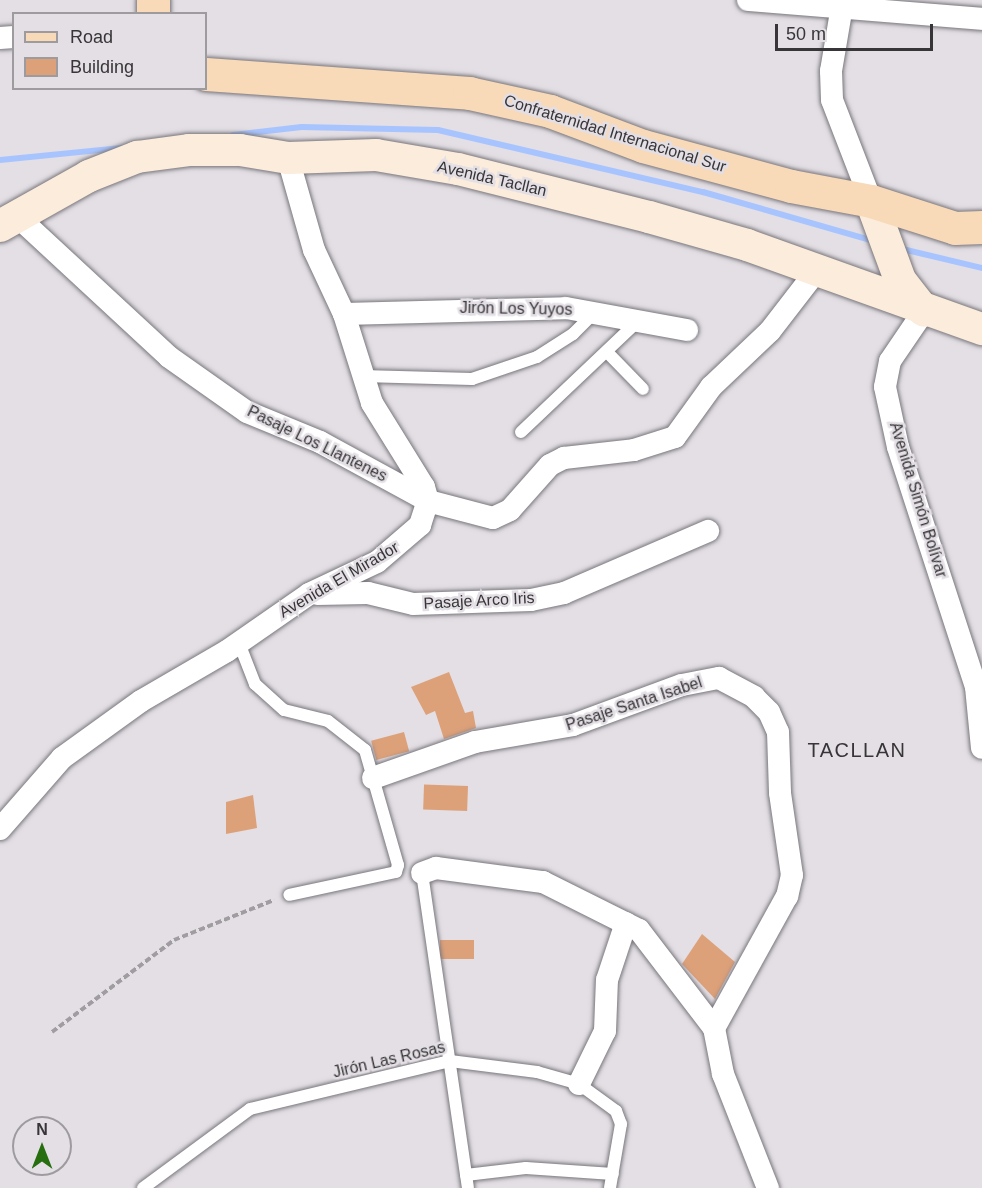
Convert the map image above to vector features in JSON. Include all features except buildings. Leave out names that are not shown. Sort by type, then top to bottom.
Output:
[{"type":"main road","name":"Confraternidad Internacional Sur","points":[[207,74],[469,93],[550,111],[665,152],[874,211],[955,228],[982,227]]},
{"type":"street","points":[[748,0],[842,5],[982,19]]},
{"type":"street","points":[[842,5],[831,71],[832,100],[900,280],[924,311]]},
{"type":"street","name":"Avenida Tacllan","points":[[10,222],[89,176],[137,157],[240,150],[288,158],[376,155],[458,169],[650,217],[818,269],[924,311],[982,329]]},
{"type":"street","points":[[288,158],[314,250],[344,314],[372,403],[416,473],[428,501]]},
{"type":"street","name":"Pasaje Los Llantenes","points":[[10,222],[169,357],[247,412],[320,442],[428,501],[493,518],[510,510],[550,465],[564,458],[634,450],[675,436],[711,387],[770,331],[818,269]]},
{"type":"street","name":"Jirón Los Yuyos","points":[[344,314],[434,308],[566,308],[687,330]]},
{"type":"street","name":"Avenida Simón Bolívar","points":[[924,311],[890,361],[885,387],[898,447],[976,687],[982,748]]},
{"type":"street","name":"Avenida El Mirador","points":[[0,829],[62,758],[141,701],[238,643],[309,594],[377,562],[404,542],[420,525],[428,501]]},
{"type":"street","name":"Pasaje Arco Iris","points":[[309,594],[368,593],[413,604],[531,600],[564,592],[708,531]]},
{"type":"street","name":"Pasaje Santa Isabel","points":[[373,778],[475,742],[573,725],[682,685],[719,678],[745,691],[769,712],[778,732],[780,793],[792,875],[787,896],[714,1028]]},
{"type":"street","points":[[422,873],[436,868],[543,882],[639,930],[714,1028],[723,1074],[768,1188]]},
{"type":"street","points":[[579,1084],[604,1031],[607,980],[626,923]]},
{"type":"lane","points":[[362,376],[472,379],[537,357],[573,334],[594,313]]},
{"type":"lane","points":[[521,432],[608,353],[639,320]]},
{"type":"lane","points":[[608,353],[643,388]]},
{"type":"lane","points":[[238,643],[255,684],[284,710],[328,721],[365,750],[384,809],[396,872],[289,895]]},
{"type":"lane","points":[[422,873],[467,1182],[526,1168],[613,1174]]},
{"type":"lane","name":"Jirón Las Rosas","points":[[143,1188],[250,1109],[450,1061],[537,1072],[579,1084],[616,1111],[621,1124],[610,1188]]},
{"type":"path","points":[[52,1032],[174,940],[289,895]]},
{"type":"waterway","points":[[233,135],[302,127],[438,130],[703,192],[874,241]]},
{"type":"waterway","points":[[0,160],[121,148]]},
{"type":"waterway","points":[[898,248],[982,268]]},
{"type":"district","name":"TACLLAN","points":[[857,750]]}]
